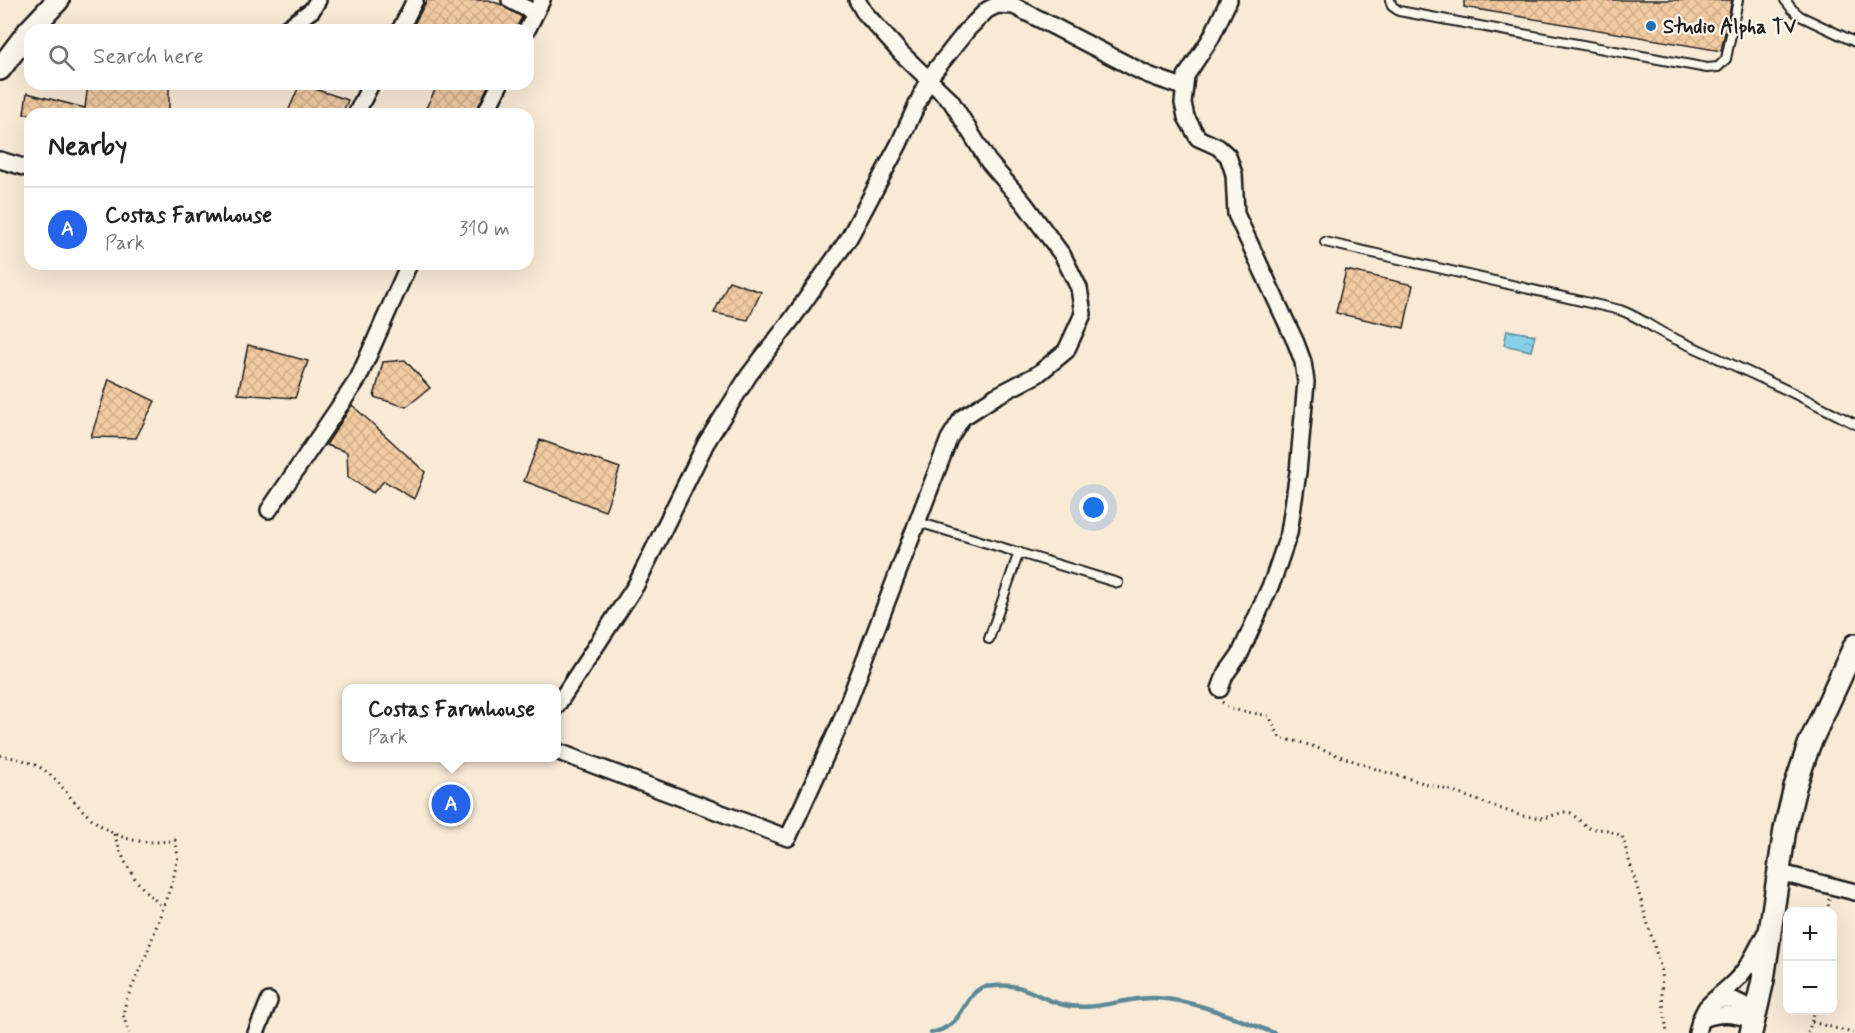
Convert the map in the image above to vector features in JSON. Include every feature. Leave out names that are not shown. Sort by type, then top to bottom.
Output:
[{"type":"main road","points":[[36,24],[58,0]]},
{"type":"main road","points":[[0,69],[24,38]]},
{"type":"main road","points":[[1752,1027],[1763,980],[1785,829],[1795,787],[1809,746],[1855,645]]},
{"type":"street","points":[[292,24],[312,10],[318,0]]},
{"type":"street","points":[[403,24],[415,0]]},
{"type":"street","points":[[510,0],[539,7],[530,24]]},
{"type":"street","points":[[561,753],[788,838],[840,724],[949,439],[962,417],[1038,374],[1066,351],[1083,314],[1079,288],[1063,256],[1024,202],[988,161],[951,101],[901,52],[864,12],[856,0]]},
{"type":"street","points":[[1220,689],[1225,675],[1240,654],[1273,580],[1289,533],[1298,472],[1306,382],[1303,362],[1296,343],[1236,214],[1234,174],[1228,156],[1218,147],[1198,138],[1190,127],[1182,103],[1186,76],[1211,38],[1229,0]]},
{"type":"street","points":[[561,699],[636,585],[706,442],[749,375],[849,238],[916,110],[929,78],[968,29],[987,10],[997,5],[1014,6],[1144,73],[1184,88]]},
{"type":"street","points":[[359,108],[368,90]]},
{"type":"street","points":[[488,108],[497,90]]},
{"type":"street","points":[[0,160],[24,167]]},
{"type":"street","points":[[269,510],[358,379],[402,270]]},
{"type":"street","points":[[1778,872],[1855,892]]},
{"type":"street","points":[[1701,1020],[1715,998],[1736,981],[1747,967],[1771,924]]},
{"type":"street","points":[[256,1033],[269,1001]]},
{"type":"street","points":[[1701,1020],[1710,1016],[1732,1014],[1752,1027]]},
{"type":"lane","points":[[1390,0],[1392,6],[1399,11],[1707,68],[1718,67],[1726,59],[1738,0]]},
{"type":"lane","points":[[1785,0],[1800,16],[1855,42]]},
{"type":"lane","points":[[1325,242],[1620,310],[1636,316],[1662,333],[1796,394],[1855,424]]},
{"type":"lane","points":[[918,522],[1118,583]]},
{"type":"lane","points":[[989,639],[1019,552]]},
{"type":"path","points":[[1220,689],[1223,705],[1269,716],[1280,738],[1303,743],[1522,816],[1544,818],[1564,812],[1571,813],[1588,828],[1606,830],[1622,836],[1661,969],[1667,1033]]},
{"type":"path","points":[[0,755],[41,768],[56,779],[89,818],[114,834],[149,842],[175,840],[177,866],[151,942],[126,1001],[123,1015],[129,1033]]},
{"type":"path","points":[[114,834],[127,868],[138,884],[163,906]]},
{"type":"path","points":[[1808,1033],[1814,1015]]},
{"type":"path","points":[[1812,1022],[1853,1033]]},
{"type":"water","points":[[1507,330],[1535,335],[1531,351],[1504,345]]},
{"type":"building","points":[[427,0],[489,0],[522,17],[518,24],[414,24]]},
{"type":"building","name":"Studio Alpha TV","points":[[1464,0],[1732,0],[1721,51],[1464,7]]},
{"type":"building","points":[[87,90],[169,90],[169,108],[85,108]]},
{"type":"building","points":[[297,90],[318,90],[348,100],[345,108],[290,108]]},
{"type":"building","points":[[435,90],[486,90],[478,108],[426,108]]},
{"type":"building","points":[[27,93],[85,108],[25,108]]},
{"type":"building","points":[[1346,270],[1413,285],[1404,328],[1336,313]]},
{"type":"building","points":[[729,281],[761,292],[748,320],[714,313]]},
{"type":"building","points":[[248,345],[308,361],[295,398],[238,394]]},
{"type":"building","points":[[405,360],[430,388],[406,407],[374,397],[383,362]]},
{"type":"building","points":[[109,379],[155,401],[136,438],[91,437]]},
{"type":"building","points":[[352,405],[425,472],[414,499],[384,481],[373,493],[348,477],[347,452],[326,445]]},
{"type":"building","points":[[540,440],[620,468],[605,511],[524,481]]},
{"type":"waterway","points":[[931,1033],[951,1024],[969,999],[981,988],[1005,985],[1015,986],[1055,1002],[1076,1007],[1099,1006],[1144,998],[1186,1002],[1274,1033]]},
{"type":"place","name":"Studio Alpha TV","points":[[1651,26]]},
{"type":"place","name":"Costas Farmhouse","points":[[451,804]]}]
